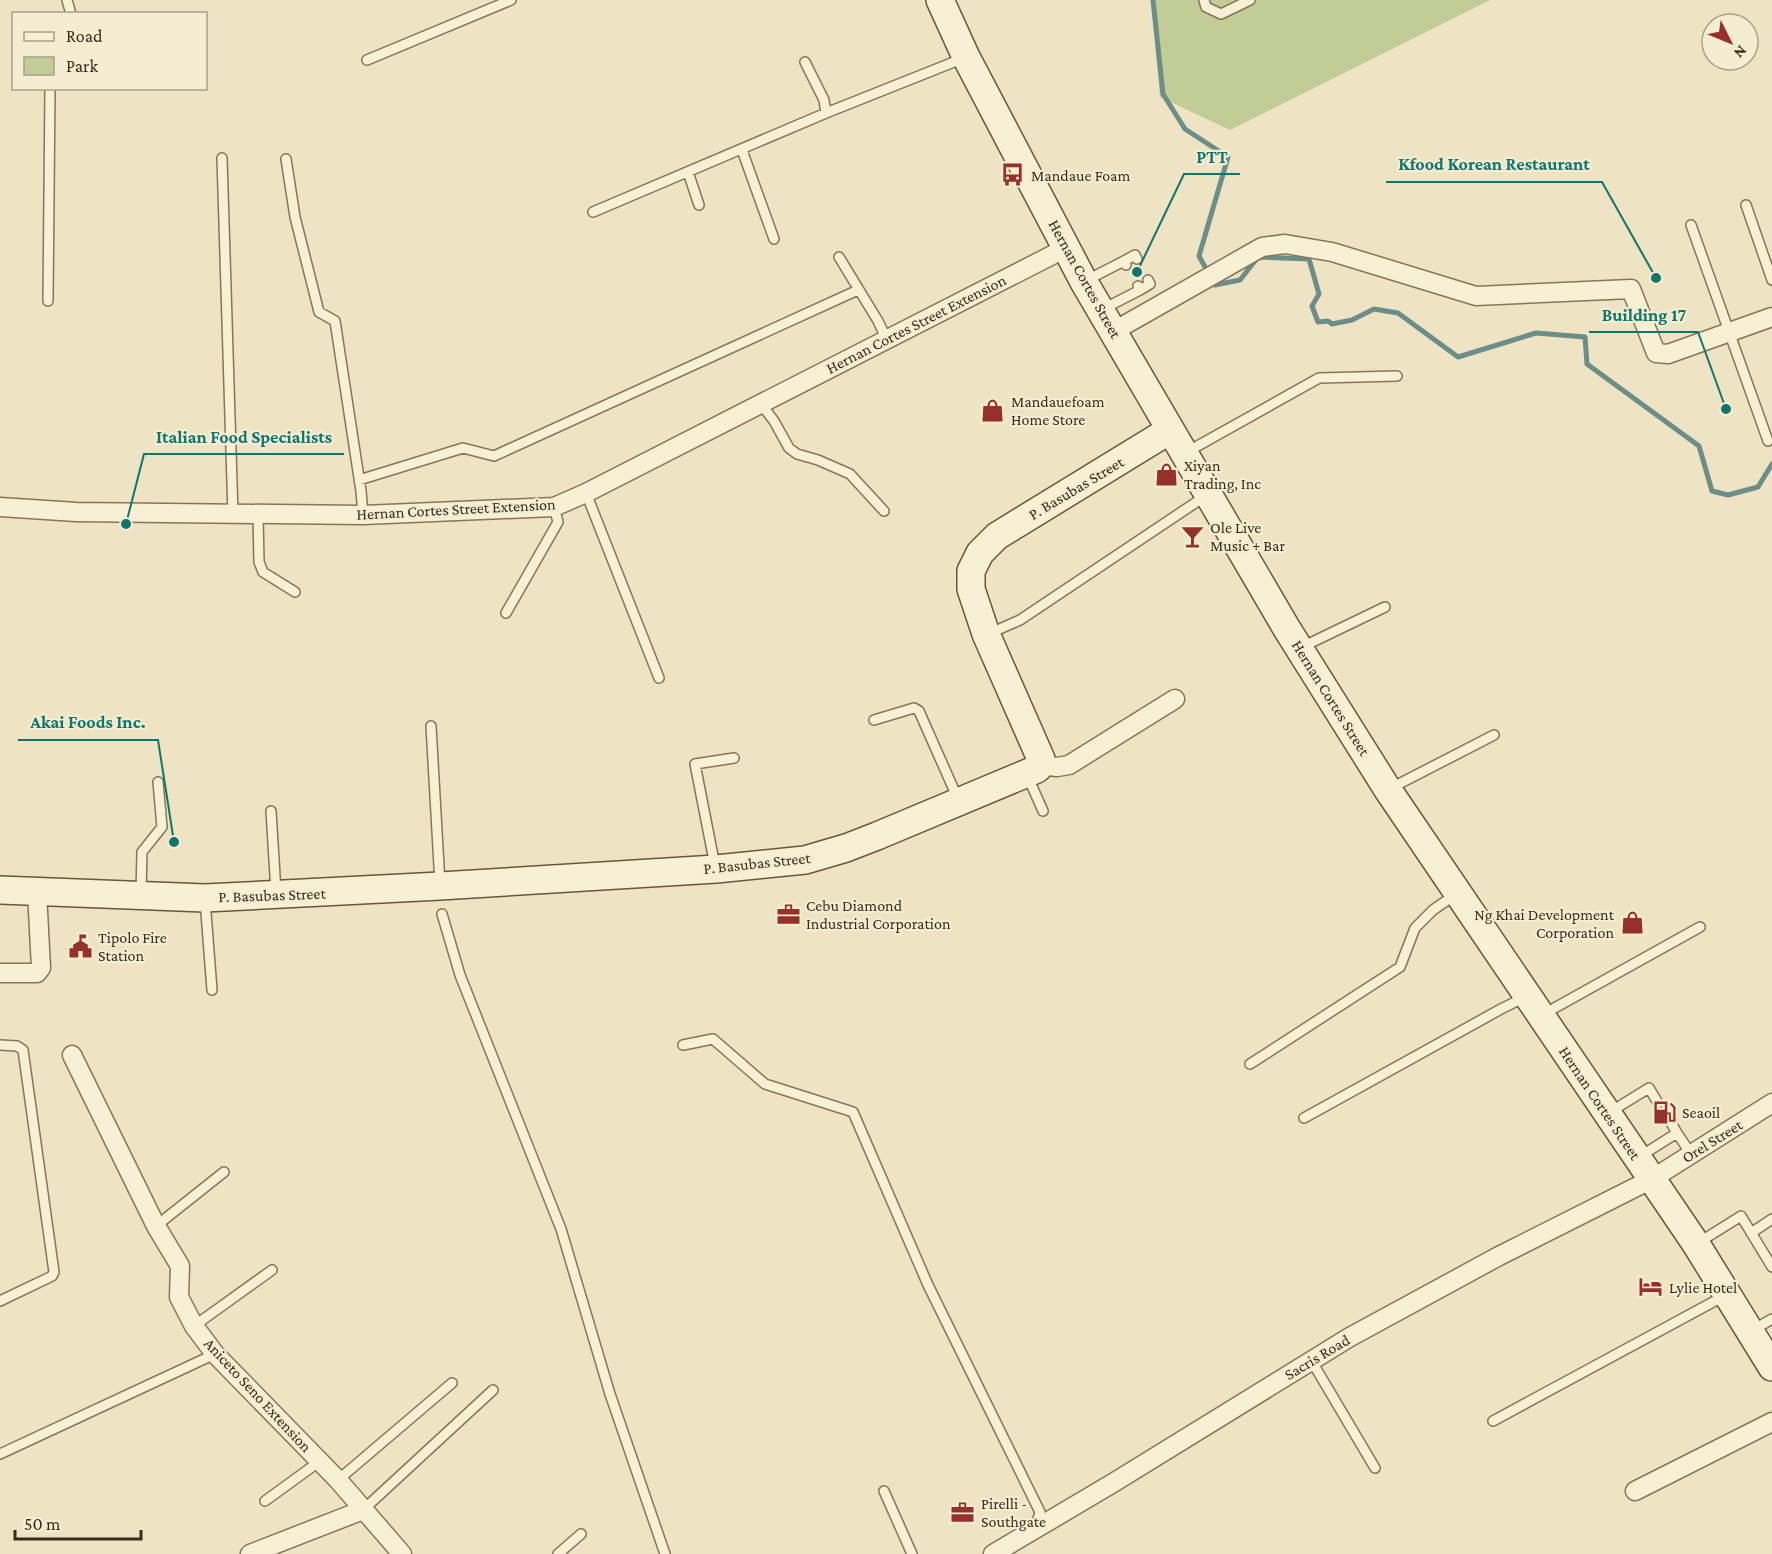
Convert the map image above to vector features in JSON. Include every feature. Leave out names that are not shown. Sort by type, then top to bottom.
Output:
[{"type":"main road","name":"Hernan Cortes Street","points":[[940,0],[966,57],[1084,282],[1300,648],[1388,790],[1645,1168],[1727,1294],[1761,1325],[1772,1367]]},
{"type":"main road","name":"P. Basubas Street","points":[[0,890],[205,898],[276,895],[716,869],[805,860],[856,844],[1034,769],[1041,759],[986,634],[971,589],[971,571],[980,553],[996,536],[1170,430]]},
{"type":"street","points":[[1107,321],[1189,289],[1263,248],[1285,244],[1332,252],[1476,296],[1631,289],[1656,352],[1668,354],[1772,317]]},
{"type":"street","name":"Hernan Cortes Street Extension","points":[[0,507],[76,512],[363,515],[554,507],[586,494],[1066,248]]},
{"type":"street","points":[[1034,769],[1069,765],[1175,699]]},
{"type":"street","points":[[0,973],[37,973],[41,968],[37,892]]},
{"type":"street","name":"Aniceto Seno Extension","points":[[72,1055],[156,1226],[180,1266],[179,1297],[194,1326],[215,1354],[338,1480],[402,1554]]},
{"type":"street","name":"Orel Street","points":[[1645,1168],[1691,1154],[1772,1103]]},
{"type":"street","name":"Sacris Road","points":[[993,1554],[1311,1360],[1499,1256],[1645,1168]]},
{"type":"street","points":[[1635,1491],[1772,1422]]},
{"type":"street","points":[[250,1554],[363,1510]]},
{"type":"lane","points":[[367,60],[511,0]]},
{"type":"lane","points":[[1204,0],[1206,8],[1221,14],[1250,0]]},
{"type":"lane","points":[[592,212],[826,112],[966,57]]},
{"type":"lane","points":[[805,62],[824,100],[826,112]]},
{"type":"lane","points":[[48,301],[50,90]]},
{"type":"lane","points":[[741,150],[774,239]]},
{"type":"lane","points":[[222,158],[233,515]]},
{"type":"lane","points":[[286,159],[295,217],[319,312],[335,321],[363,515]]},
{"type":"lane","points":[[688,172],[699,205]]},
{"type":"lane","points":[[1746,205],[1772,280]]},
{"type":"lane","points":[[1690,225],[1768,441]]},
{"type":"lane","points":[[1084,282],[1125,263],[1135,255],[1137,259]]},
{"type":"lane","points":[[839,257],[887,340]]},
{"type":"lane","points":[[1107,321],[1139,288],[1150,284],[1148,280]]},
{"type":"lane","points":[[359,480],[463,448],[494,456],[858,290]]},
{"type":"lane","points":[[1184,454],[1319,378],[1397,376]]},
{"type":"lane","points":[[762,404],[789,448],[797,454],[818,460],[850,474],[885,511]]},
{"type":"lane","points":[[586,494],[659,678]]},
{"type":"lane","points":[[986,634],[1020,620],[1208,494]]},
{"type":"lane","points":[[506,613],[558,522],[554,507]]},
{"type":"lane","points":[[258,515],[259,562],[263,572],[295,592]]},
{"type":"lane","points":[[1300,648],[1385,607]]},
{"type":"lane","points":[[873,720],[914,708],[920,711],[959,801]]},
{"type":"lane","points":[[431,726],[440,886]]},
{"type":"lane","points":[[1388,790],[1494,735]]},
{"type":"lane","points":[[716,869],[695,764],[734,758]]},
{"type":"lane","points":[[1034,769],[1043,811]]},
{"type":"lane","points":[[141,896],[142,852],[162,827],[158,782]]},
{"type":"lane","points":[[271,812],[276,895]]},
{"type":"lane","points":[[1250,1064],[1400,967],[1415,928],[1433,910],[1457,893]]},
{"type":"lane","points":[[205,898],[212,990]]},
{"type":"lane","points":[[442,914],[460,975],[561,1229],[610,1394],[665,1554]]},
{"type":"lane","points":[[1304,1118],[1501,1009],[1534,1006],[1700,927]]},
{"type":"lane","points":[[682,1045],[713,1039],[765,1084],[853,1112],[928,1285],[1040,1512],[1035,1529]]},
{"type":"lane","points":[[0,1045],[17,1046],[23,1050],[54,1272],[52,1276],[0,1301]]},
{"type":"lane","points":[[1607,1114],[1649,1088],[1658,1103]]},
{"type":"lane","points":[[1670,1121],[1691,1154]]},
{"type":"lane","points":[[1645,1168],[1677,1133]]},
{"type":"lane","points":[[156,1226],[224,1172]]},
{"type":"lane","points":[[1696,1244],[1741,1216],[1772,1267]]},
{"type":"lane","points":[[1751,1233],[1772,1220]]},
{"type":"lane","points":[[194,1326],[272,1270]]},
{"type":"lane","points":[[1493,1421],[1727,1294]]},
{"type":"lane","points":[[0,1454],[215,1354]]},
{"type":"lane","points":[[1311,1360],[1375,1468]]},
{"type":"lane","points":[[338,1480],[452,1383]]},
{"type":"lane","points":[[363,1510],[493,1390]]},
{"type":"lane","points":[[265,1501],[320,1461]]},
{"type":"lane","points":[[884,1491],[912,1554]]},
{"type":"lane","points":[[558,1554],[581,1533]]},
{"type":"green space","points":[[1151,0],[1490,0],[1230,130],[1160,97]]},
{"type":"waterway","points":[[1153,0],[1163,94],[1185,129],[1228,157],[1199,256],[1215,285],[1240,280],[1258,257],[1309,259],[1319,294],[1312,306],[1318,322],[1328,321],[1332,324],[1352,320],[1374,309],[1398,313],[1458,357],[1536,333],[1585,337],[1587,364],[1699,446],[1712,491],[1728,495],[1758,487],[1772,464]]},
{"type":"place","name":"Mandaue Foam","points":[[1013,175]]},
{"type":"place","name":"PTT","points":[[1137,272]]},
{"type":"place","name":"Kfood Korean Restaurant","points":[[1656,278]]},
{"type":"place","name":"Building 17","points":[[1726,409]]},
{"type":"place","name":"Mandauefoam Home Store","points":[[993,410]]},
{"type":"place","name":"Xiyan Trading, Inc","points":[[1166,474]]},
{"type":"place","name":"Italian Food Specialists","points":[[126,524]]},
{"type":"place","name":"Ole Live Music + Bar","points":[[1192,536]]},
{"type":"place","name":"Akai Foods Inc.","points":[[174,842]]},
{"type":"place","name":"Cebu Diamond Industrial Corporation","points":[[788,914]]},
{"type":"place","name":"Ng Khai Development Corporation","points":[[1632,923]]},
{"type":"place","name":"Tipolo Fire Station","points":[[80,946]]},
{"type":"place","name":"Seaoil","points":[[1664,1112]]},
{"type":"place","name":"Lylie Hotel","points":[[1651,1287]]},
{"type":"place","name":"Pirelli - Southgate","points":[[963,1512]]}]
